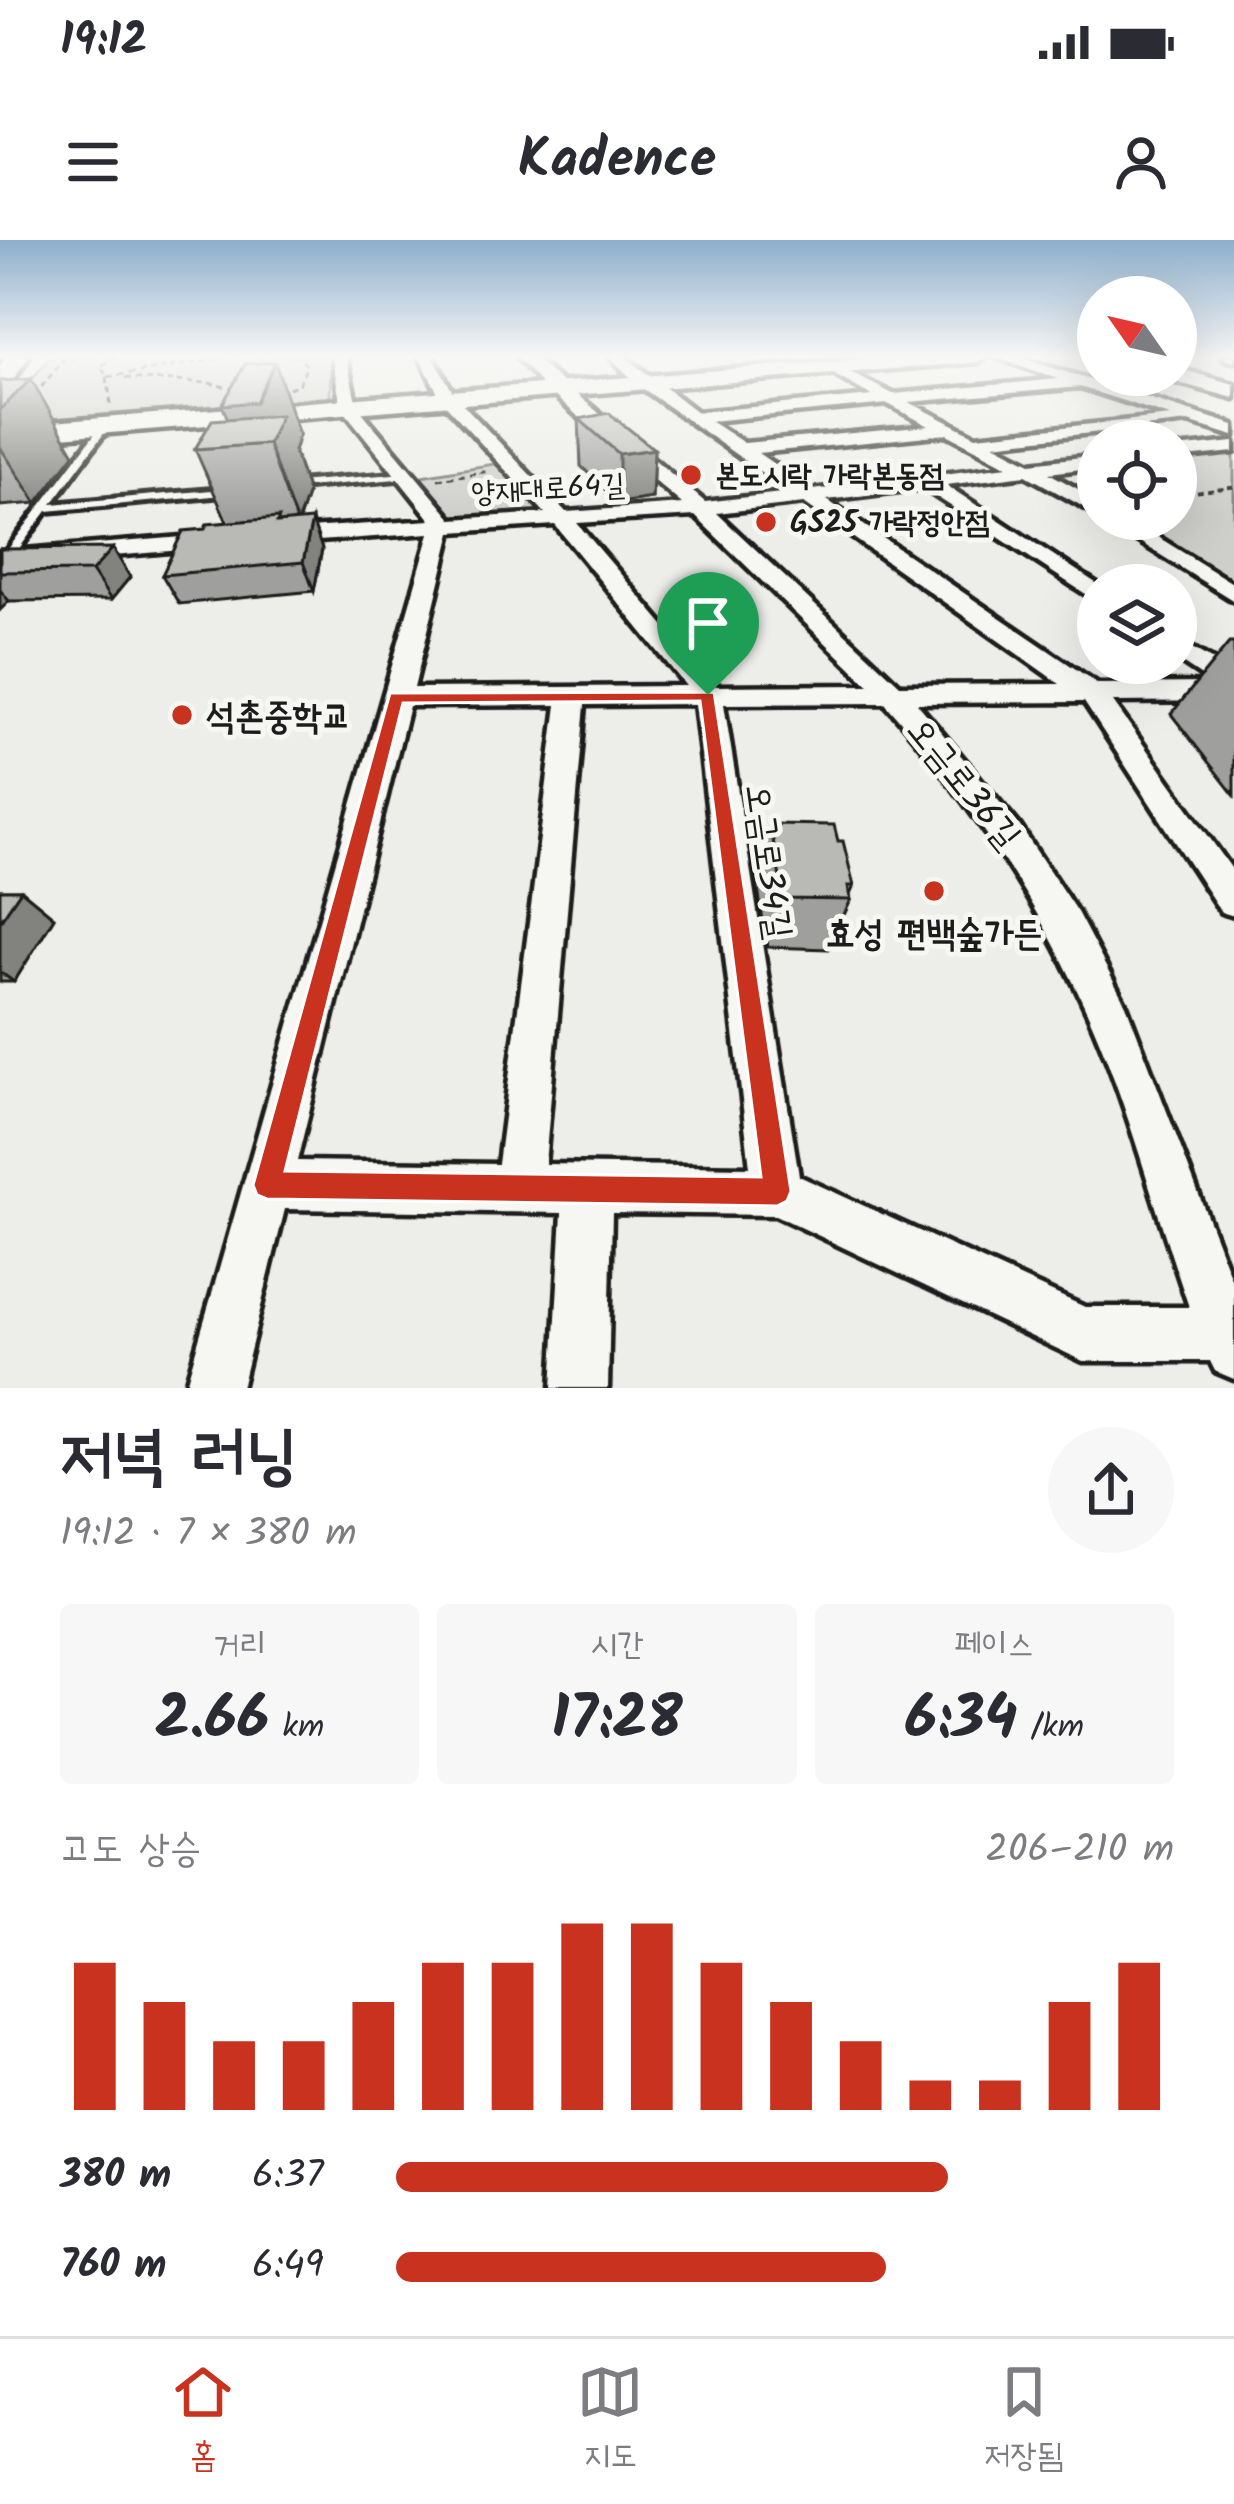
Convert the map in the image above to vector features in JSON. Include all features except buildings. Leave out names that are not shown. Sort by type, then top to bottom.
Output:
[{"type":"street","points":[[0,434],[303,410]]},
{"type":"street","points":[[213,1388],[396,697],[423,498],[352,410]]},
{"type":"street","points":[[459,410],[560,517],[708,695]]},
{"type":"street","name":"오금로36길","points":[[267,1185],[777,1191],[1083,1334],[1230,1343],[1111,1018],[1026,856],[894,694],[771,571],[580,410]]},
{"type":"street","points":[[683,410],[1092,693],[1234,901]]},
{"type":"street","points":[[694,417],[774,410]]},
{"type":"street","points":[[908,410],[1031,468],[1077,496]]},
{"type":"street","points":[[1168,410],[1234,431]]},
{"type":"street","points":[[922,417],[970,413]]},
{"type":"street","points":[[974,441],[1196,418]]},
{"type":"street","points":[[742,449],[948,430]]},
{"type":"street","points":[[1197,451],[1234,447]]},
{"type":"street","name":"양재대로64길","points":[[3,559],[248,539],[423,498],[560,517],[701,509],[1077,463]]},
{"type":"street","points":[[926,481],[1077,581]]},
{"type":"street","points":[[1148,540],[1234,594]]},
{"type":"street","points":[[1197,662],[1234,689]]},
{"type":"street","points":[[396,697],[1234,689]]},
{"type":"street","name":"오금로34길","points":[[708,695],[777,1191]]},
{"type":"street","points":[[519,1187],[572,696]]},
{"type":"street","points":[[580,1388],[588,1187]]},
{"type":"lane","points":[[3,559],[106,425]]},
{"type":"lane","points":[[270,488],[423,498]]},
{"type":"lane","points":[[45,508],[248,490]]},
{"type":"path","points":[[423,498],[443,493],[434,479],[490,471],[502,483],[524,479]]},
{"type":"path","points":[[1197,491],[1234,487]]},
{"type":"shaded area","points":[[8,410],[239,410],[0,432],[0,419]]},
{"type":"shaded area","points":[[1234,452],[1234,587],[1157,540],[1197,540],[1197,456]]},
{"type":"shaded area","points":[[500,463],[544,514],[450,519],[415,477]]},
{"type":"place","name":"본도시락 가락본동점","points":[[691,475]]},
{"type":"place","name":"GS25 가락정안점","points":[[766,522]]},
{"type":"place","name":"석촌중학교","points":[[182,715]]},
{"type":"place","name":"효성 편백숲가든","points":[[934,891]]},
{"type":"route","points":[[708,695],[777,1191],[267,1185],[396,697],[708,695]]}]
